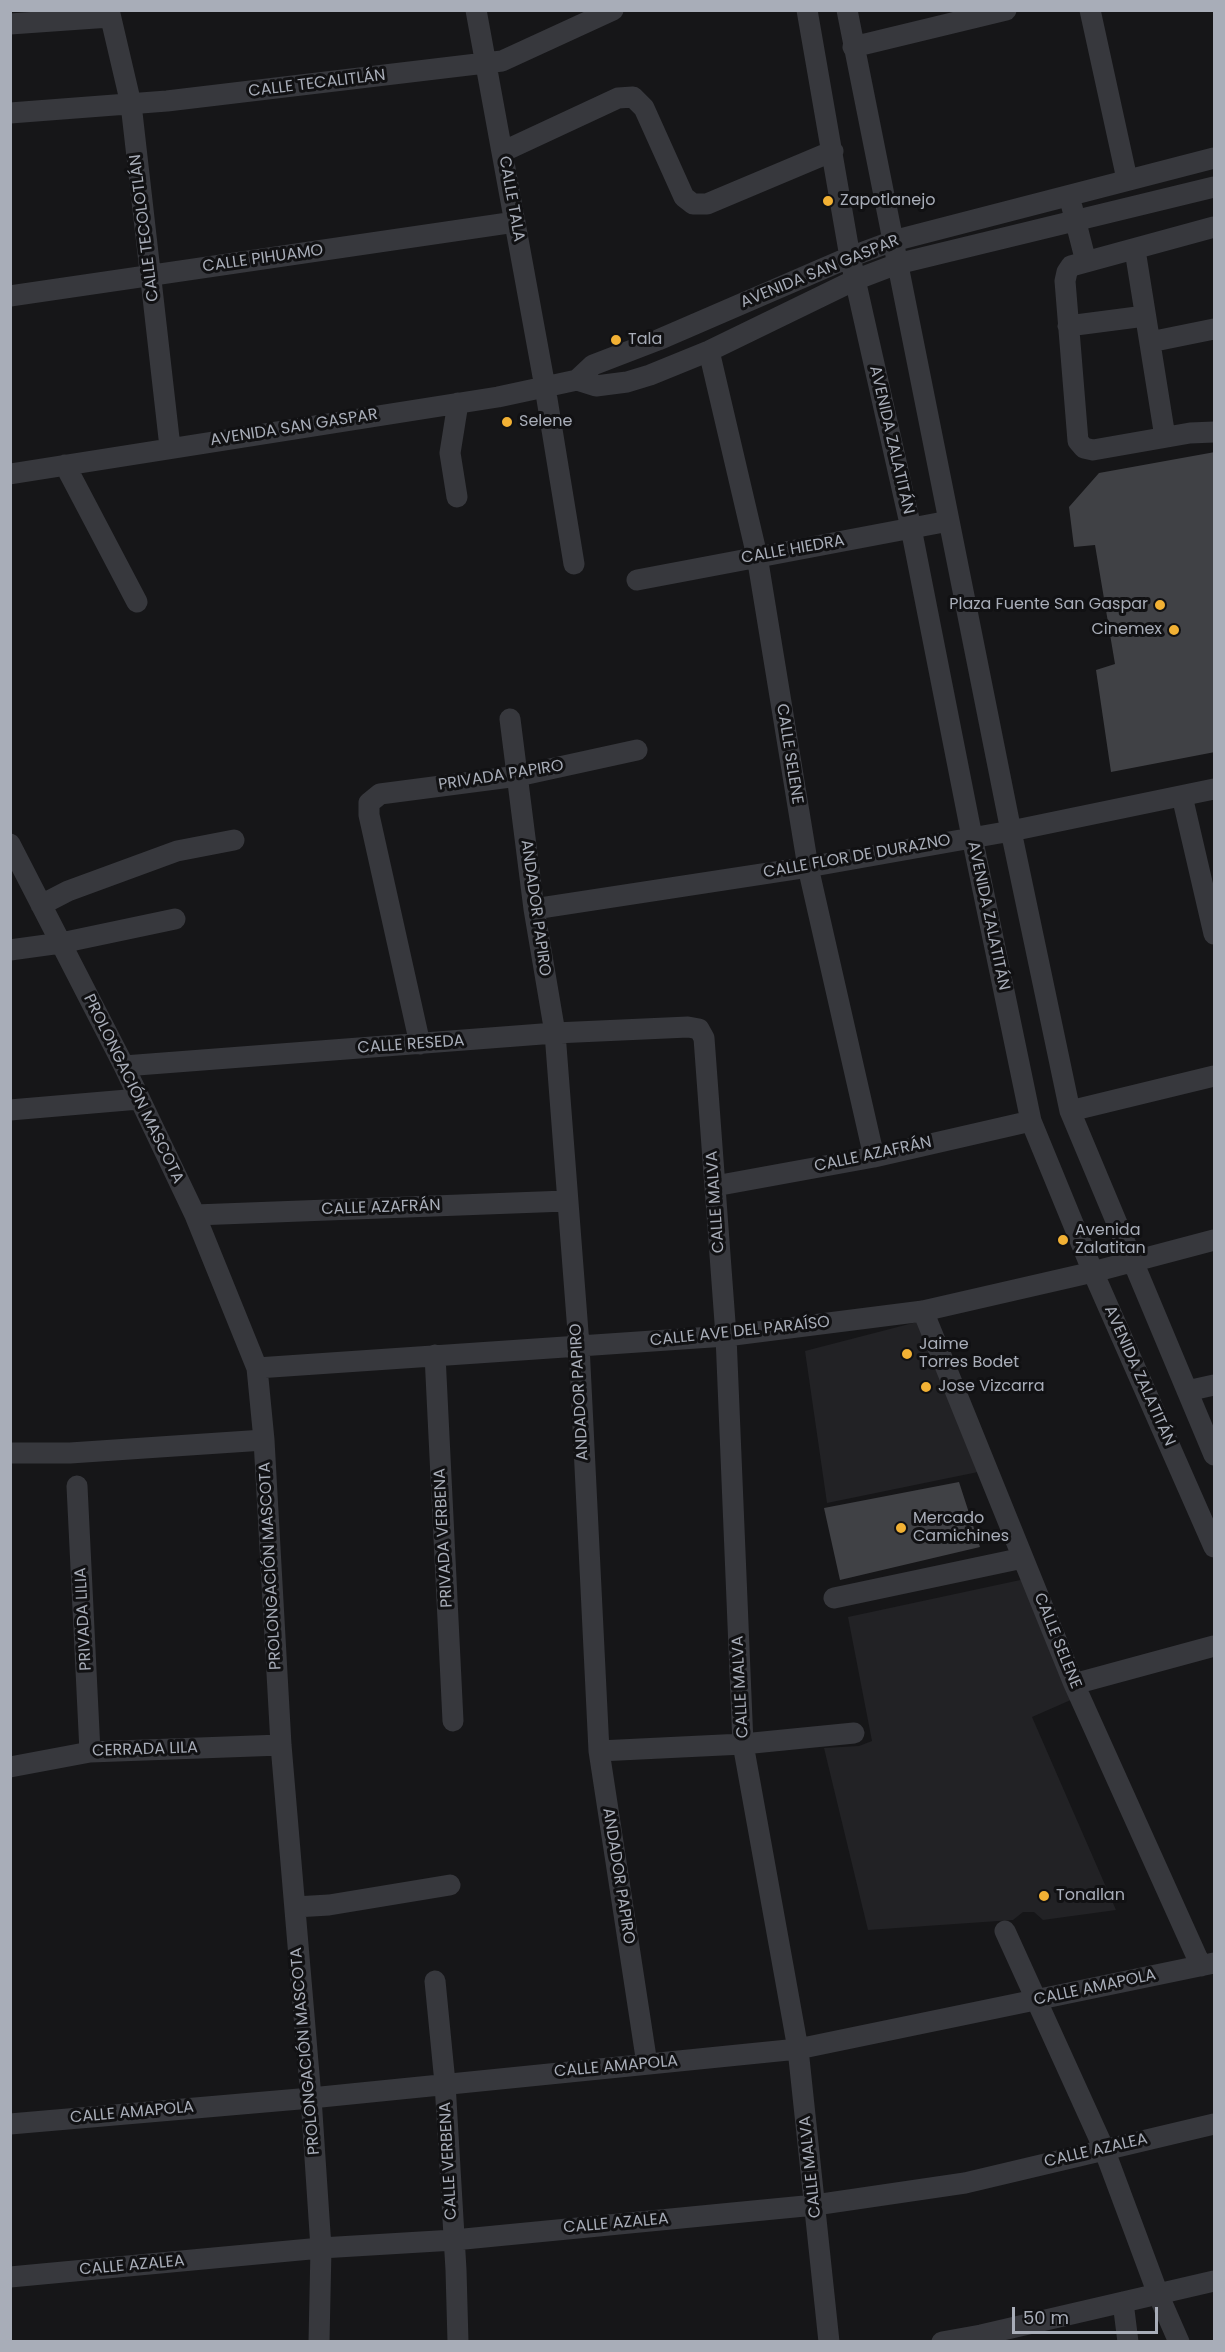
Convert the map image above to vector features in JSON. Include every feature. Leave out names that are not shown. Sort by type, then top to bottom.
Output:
[{"type":"street","name":"CALLE TALA","points":[[476,10],[545,387],[574,564]]},
{"type":"street","name":"CALLE TECALITLÁN","points":[[10,113],[131,104],[487,64],[502,61],[613,10]]},
{"type":"street","name":"AVENIDA ZALATITÁN","points":[[807,10],[850,257],[911,528],[972,837],[1032,1121],[1093,1272],[1215,1547]]},
{"type":"street","points":[[847,10],[1011,831],[1070,1111],[1215,1455]]},
{"type":"street","points":[[853,47],[1006,10]]},
{"type":"street","points":[[1090,10],[1127,180]]},
{"type":"street","points":[[10,24],[110,14]]},
{"type":"street","name":"CALLE TECOLOTLÁN","points":[[110,14],[131,104],[170,447]]},
{"type":"street","points":[[502,152],[618,98],[633,97],[644,108],[684,197],[693,204],[707,204],[833,151]]},
{"type":"street","name":"AVENIDA SAN GASPAR","points":[[10,474],[458,403],[577,380],[594,365],[893,241],[1215,158]]},
{"type":"street","name":"AVENIDA SAN GASPAR","points":[[577,380],[596,386],[627,382],[709,351],[855,280],[897,264],[1215,187]]},
{"type":"street","points":[[1068,195],[1086,262]]},
{"type":"street","name":"CALLE PIHUAMO","points":[[10,296],[515,222]]},
{"type":"street","points":[[1215,227],[1071,266],[1065,281],[1078,441],[1084,448],[1093,450],[1190,433],[1215,432]]},
{"type":"street","points":[[1135,250],[1165,437]]},
{"type":"street","points":[[1068,326],[1145,316]]},
{"type":"street","points":[[1150,342],[1215,328]]},
{"type":"street","name":"CALLE SELENE","points":[[709,351],[757,556],[808,867],[874,1157]]},
{"type":"street","points":[[456,497],[450,453],[458,403]]},
{"type":"street","points":[[65,465],[137,602]]},
{"type":"street","name":"CALLE HIEDRA","points":[[637,580],[949,521]]},
{"type":"street","name":"ANDADOR PAPIRO","points":[[510,719],[534,909],[555,1033],[566,1202],[579,1345],[599,1750],[647,2064]]},
{"type":"street","name":"PRIVADA PAPIRO","points":[[420,1044],[369,815],[369,803],[380,794],[518,776],[637,750]]},
{"type":"street","name":"CALLE FLOR DE DURAZNO","points":[[534,909],[808,867],[1011,831],[1215,789]]},
{"type":"street","points":[[1182,796],[1215,934]]},
{"type":"street","points":[[41,905],[68,891],[177,851],[234,840]]},
{"type":"street","name":"PROLONGACIÓN MASCOTA","points":[[10,844],[124,1066],[195,1215],[257,1368],[264,1440],[281,1745],[311,2098],[321,2248],[319,2342]]},
{"type":"street","points":[[10,950],[61,943],[175,919]]},
{"type":"street","name":"CALLE RESEDA","points":[[124,1066],[555,1033],[688,1027],[699,1029]]},
{"type":"street","name":"CALLE MALVA","points":[[699,1029],[704,1038],[726,1336],[743,1744],[798,2049],[829,2342]]},
{"type":"street","points":[[1070,1111],[1215,1076]]},
{"type":"street","points":[[10,1110],[140,1099]]},
{"type":"street","name":"CALLE AZAFRÁN","points":[[715,1186],[874,1157],[1032,1121]]},
{"type":"street","name":"CALLE AZAFRÁN","points":[[195,1215],[566,1202]]},
{"type":"street","name":"CALLE AVE DEL PARAÍSO","points":[[257,1368],[726,1336],[923,1311],[1093,1272],[1215,1240]]},
{"type":"street","name":"CALLE SELENE","points":[[923,1311],[1074,1684],[1208,1965]]},
{"type":"street","name":"PRIVADA VERBENA","points":[[435,1355],[453,1721]]},
{"type":"street","points":[[1187,1391],[1215,1384]]},
{"type":"street","points":[[10,1454],[70,1453],[264,1440]]},
{"type":"street","name":"PRIVADA LILIA","points":[[77,1486],[90,1752]]},
{"type":"street","points":[[834,1598],[1023,1558]]},
{"type":"street","points":[[1074,1684],[1215,1646]]},
{"type":"street","points":[[599,1750],[743,1744],[854,1734]]},
{"type":"street","name":"CERRADA LILA","points":[[10,1767],[90,1752],[281,1745]]},
{"type":"street","points":[[295,1907],[329,1905],[450,1886]]},
{"type":"street","points":[[1005,1931],[1104,2149],[1158,2294],[1179,2342]]},
{"type":"street","name":"CALLE AMAPOLA","points":[[10,2124],[311,2098],[798,2049],[1208,1965]]},
{"type":"street","name":"CALLE VERBENA","points":[[435,1981],[445,2083],[458,2342]]},
{"type":"street","name":"CALLE AZALEA","points":[[10,2277],[321,2248],[454,2240],[815,2205],[965,2183],[1215,2124]]},
{"type":"street","points":[[942,2342],[981,2338],[1215,2281]]},
{"type":"street","points":[[1123,2302],[1128,2342]]},
{"type":"shaded area","points":[[917,1322],[978,1472],[827,1503],[805,1351]]},
{"type":"shaded area","points":[[1025,1579],[1073,1699],[1032,1717],[1116,1910],[1043,1920],[1034,1912],[1023,1912],[1013,1920],[868,1930],[824,1748],[859,1746],[872,1741],[848,1617]]},
{"type":"building","name":"Plaza Fuente San Gaspar","points":[[1215,452],[1215,752],[1111,772],[1096,670],[1115,664],[1095,545],[1074,547],[1069,507],[1099,473]]},
{"type":"building","name":"Mercado Camichines","points":[[959,1482],[980,1547],[840,1580],[824,1508]]},
{"type":"place","name":"Zapotlanejo","points":[[828,201]]},
{"type":"place","name":"Tala","points":[[616,340]]},
{"type":"place","name":"Selene","points":[[507,422]]},
{"type":"place","name":"Plaza Fuente San Gaspar","points":[[1160,605]]},
{"type":"place","name":"Cinemex","points":[[1174,630]]},
{"type":"place","name":"Avenida Zalatitan","points":[[1063,1240]]},
{"type":"place","name":"Jaime Torres Bodet","points":[[907,1354]]},
{"type":"place","name":"Jose Vizcarra","points":[[926,1387]]},
{"type":"place","name":"Mercado Camichines","points":[[901,1528]]},
{"type":"place","name":"Tonallan","points":[[1044,1896]]}]
